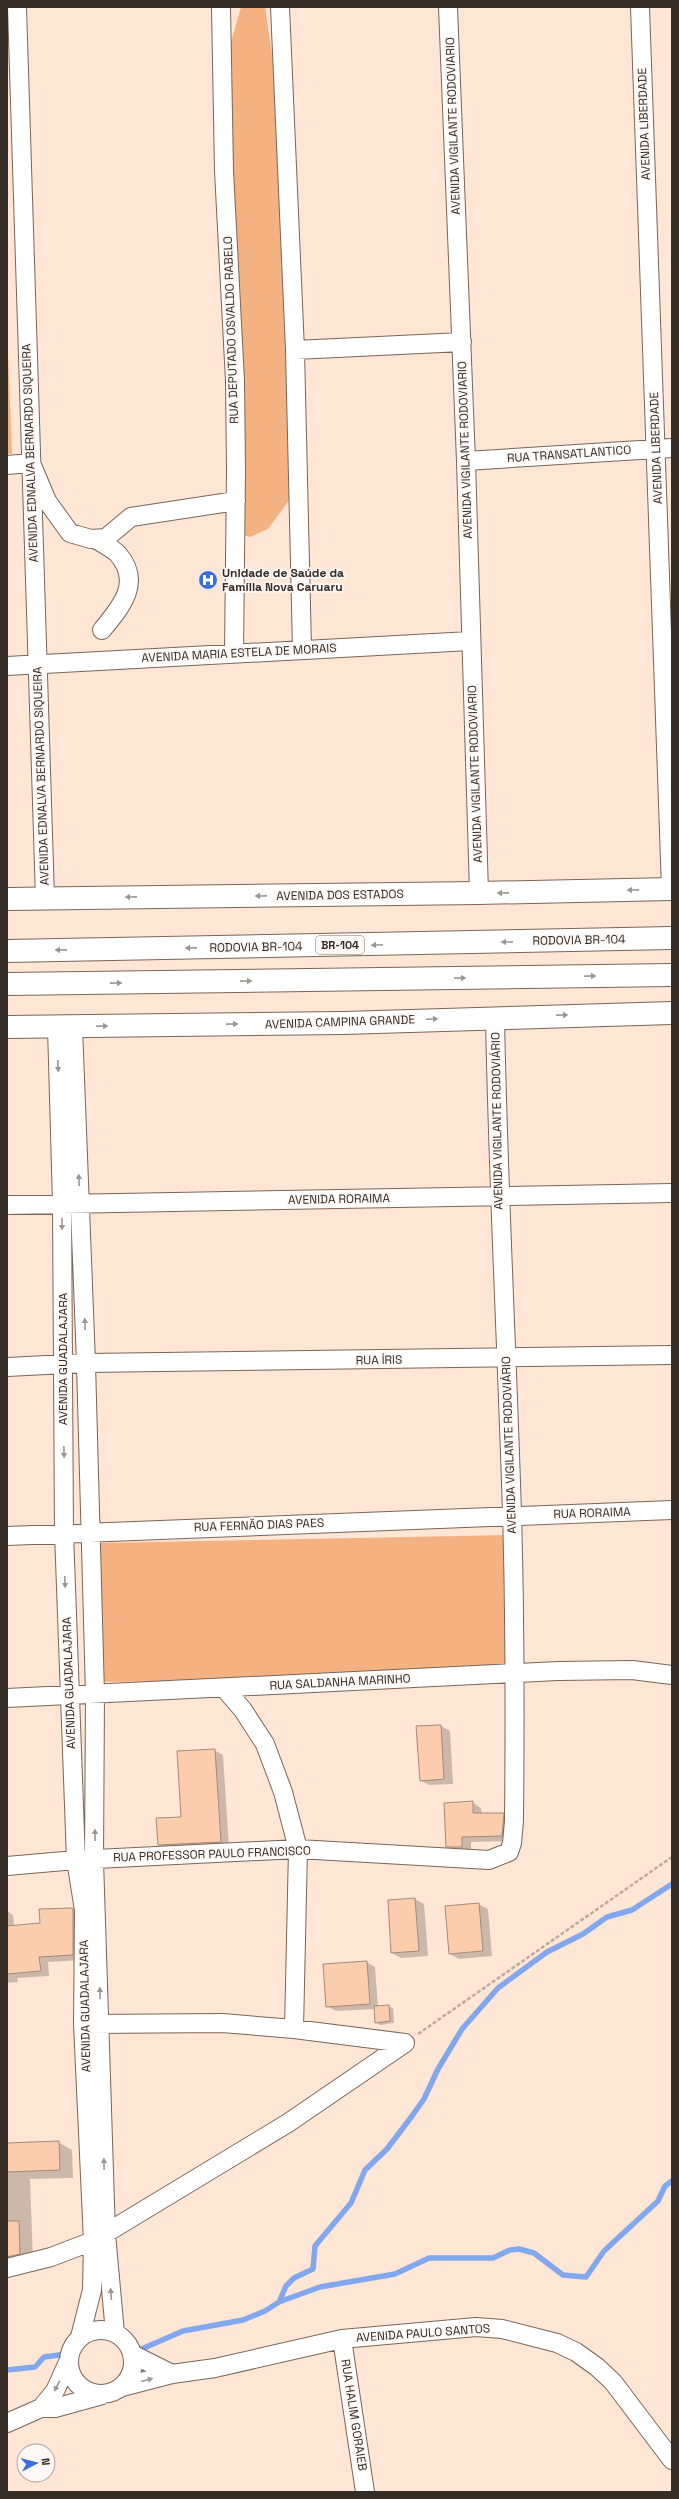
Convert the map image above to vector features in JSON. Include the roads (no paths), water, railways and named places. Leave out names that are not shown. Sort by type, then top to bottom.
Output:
[{"type":"main road","name":"AVENIDA DOS ESTADOS","points":[[7,899],[479,893],[672,888]]},
{"type":"main road","name":"RODOVIA BR-104","points":[[7,951],[672,938]]},
{"type":"main road","points":[[7,984],[672,975]]},
{"type":"main road","name":"AVENIDA CAMPINA GRANDE","points":[[7,1027],[344,1023],[495,1017],[672,1013]]},
{"type":"street","name":"AVENIDA EDNALVA BERNARDO SIQUEIRA","points":[[17,7],[45,898]]},
{"type":"street","name":"RUA DEPUTADO OSVALDO RABELO","points":[[221,7],[224,171],[235,381],[236,501],[234,653]]},
{"type":"street","points":[[280,7],[295,350],[302,649]]},
{"type":"street","name":"AVENIDA VIGILANTE RODOVIARIO","points":[[448,7],[462,342],[470,641],[479,893]]},
{"type":"street","name":"AVENIDA LIBERDADE","points":[[640,7],[664,448],[672,888]]},
{"type":"street","points":[[295,350],[462,342]]},
{"type":"street","name":"RUA TRANSATLANTICO","points":[[466,461],[664,448]]},
{"type":"street","points":[[7,465],[31,463],[46,501],[70,533],[95,539],[106,538],[131,518],[236,501]]},
{"type":"street","points":[[95,539],[118,554],[127,570],[129,586],[124,603],[102,630]]},
{"type":"street","name":"AVENIDA MARIA ESTELA DE MORAIS","points":[[7,666],[470,641]]},
{"type":"street","name":"AVENIDA VIGILANTE RODOVIÁRIO","points":[[489,1860],[509,1852],[512,1843],[515,1673],[512,1515],[498,1196],[495,1017]]},
{"type":"street","points":[[65,1027],[80,1203],[86,1363],[95,1695],[92,2024],[99,2237],[115,2333]]},
{"type":"street","name":"AVENIDA GUADALAJARA","points":[[65,1027],[62,1203],[64,1533],[76,1860],[84,1910],[92,2024]]},
{"type":"street","name":"AVENIDA RORAIMA","points":[[7,1205],[672,1193]]},
{"type":"street","name":"RUA ÍRIS","points":[[7,1367],[86,1363],[672,1355]]},
{"type":"street","name":"RUA RORAIMA","points":[[512,1515],[672,1510]]},
{"type":"street","name":"RUA FERNÃO DIAS PAES","points":[[7,1536],[512,1515]]},
{"type":"street","name":"RUA SALDANHA MARINHO","points":[[7,1698],[95,1695],[515,1673],[632,1670],[672,1675]]},
{"type":"street","points":[[224,1688],[243,1710],[264,1744],[283,1792],[298,1849],[294,2028]]},
{"type":"street","name":"RUA PROFESSOR PAULO FRANCISCO","points":[[7,1866],[76,1860],[298,1849],[489,1860]]},
{"type":"street","points":[[7,2268],[51,2257],[99,2237],[288,2123],[405,2043],[294,2028],[222,2023],[92,2024]]},
{"type":"street","points":[[80,2337],[92,2290],[99,2237]]},
{"type":"street","name":"AVENIDA PAULO SANTOS","points":[[122,2387],[172,2374],[215,2368],[342,2339],[476,2327],[502,2329],[557,2343],[576,2352],[597,2366],[613,2382],[672,2460]]},
{"type":"street","points":[[7,2423],[41,2408],[54,2408],[105,2394],[122,2387],[131,2372],[132,2354],[128,2345],[115,2333],[96,2330],[80,2337],[74,2344],[68,2362],[54,2391],[41,2408]]},
{"type":"street","name":"RUA HALIM GORAIEB","points":[[342,2339],[365,2492]]},
{"type":"street","points":[[132,2354],[172,2374]]},
{"type":"street","points":[[68,2362],[73,2379],[79,2386],[87,2392],[105,2394]]},
{"type":"waterway","points":[[137,2351],[183,2331],[243,2320],[265,2311],[279,2302],[286,2286],[294,2278],[313,2269],[315,2246],[351,2203],[365,2170],[387,2149],[412,2116],[424,2099],[438,2069],[462,2029],[498,1988],[547,1952],[583,1934],[607,1917],[632,1910],[672,1884]]},
{"type":"waterway","points":[[279,2302],[320,2287],[395,2274],[429,2258],[493,2258],[510,2250],[519,2249],[534,2253],[563,2275],[586,2277],[604,2251],[658,2201],[665,2186],[672,2181]]},
{"type":"waterway","points":[[7,2370],[35,2367],[44,2357],[66,2354]]},
{"type":"place","name":"Unidade de Saúde da Família Nova Caruaru","points":[[208,580]]}]
